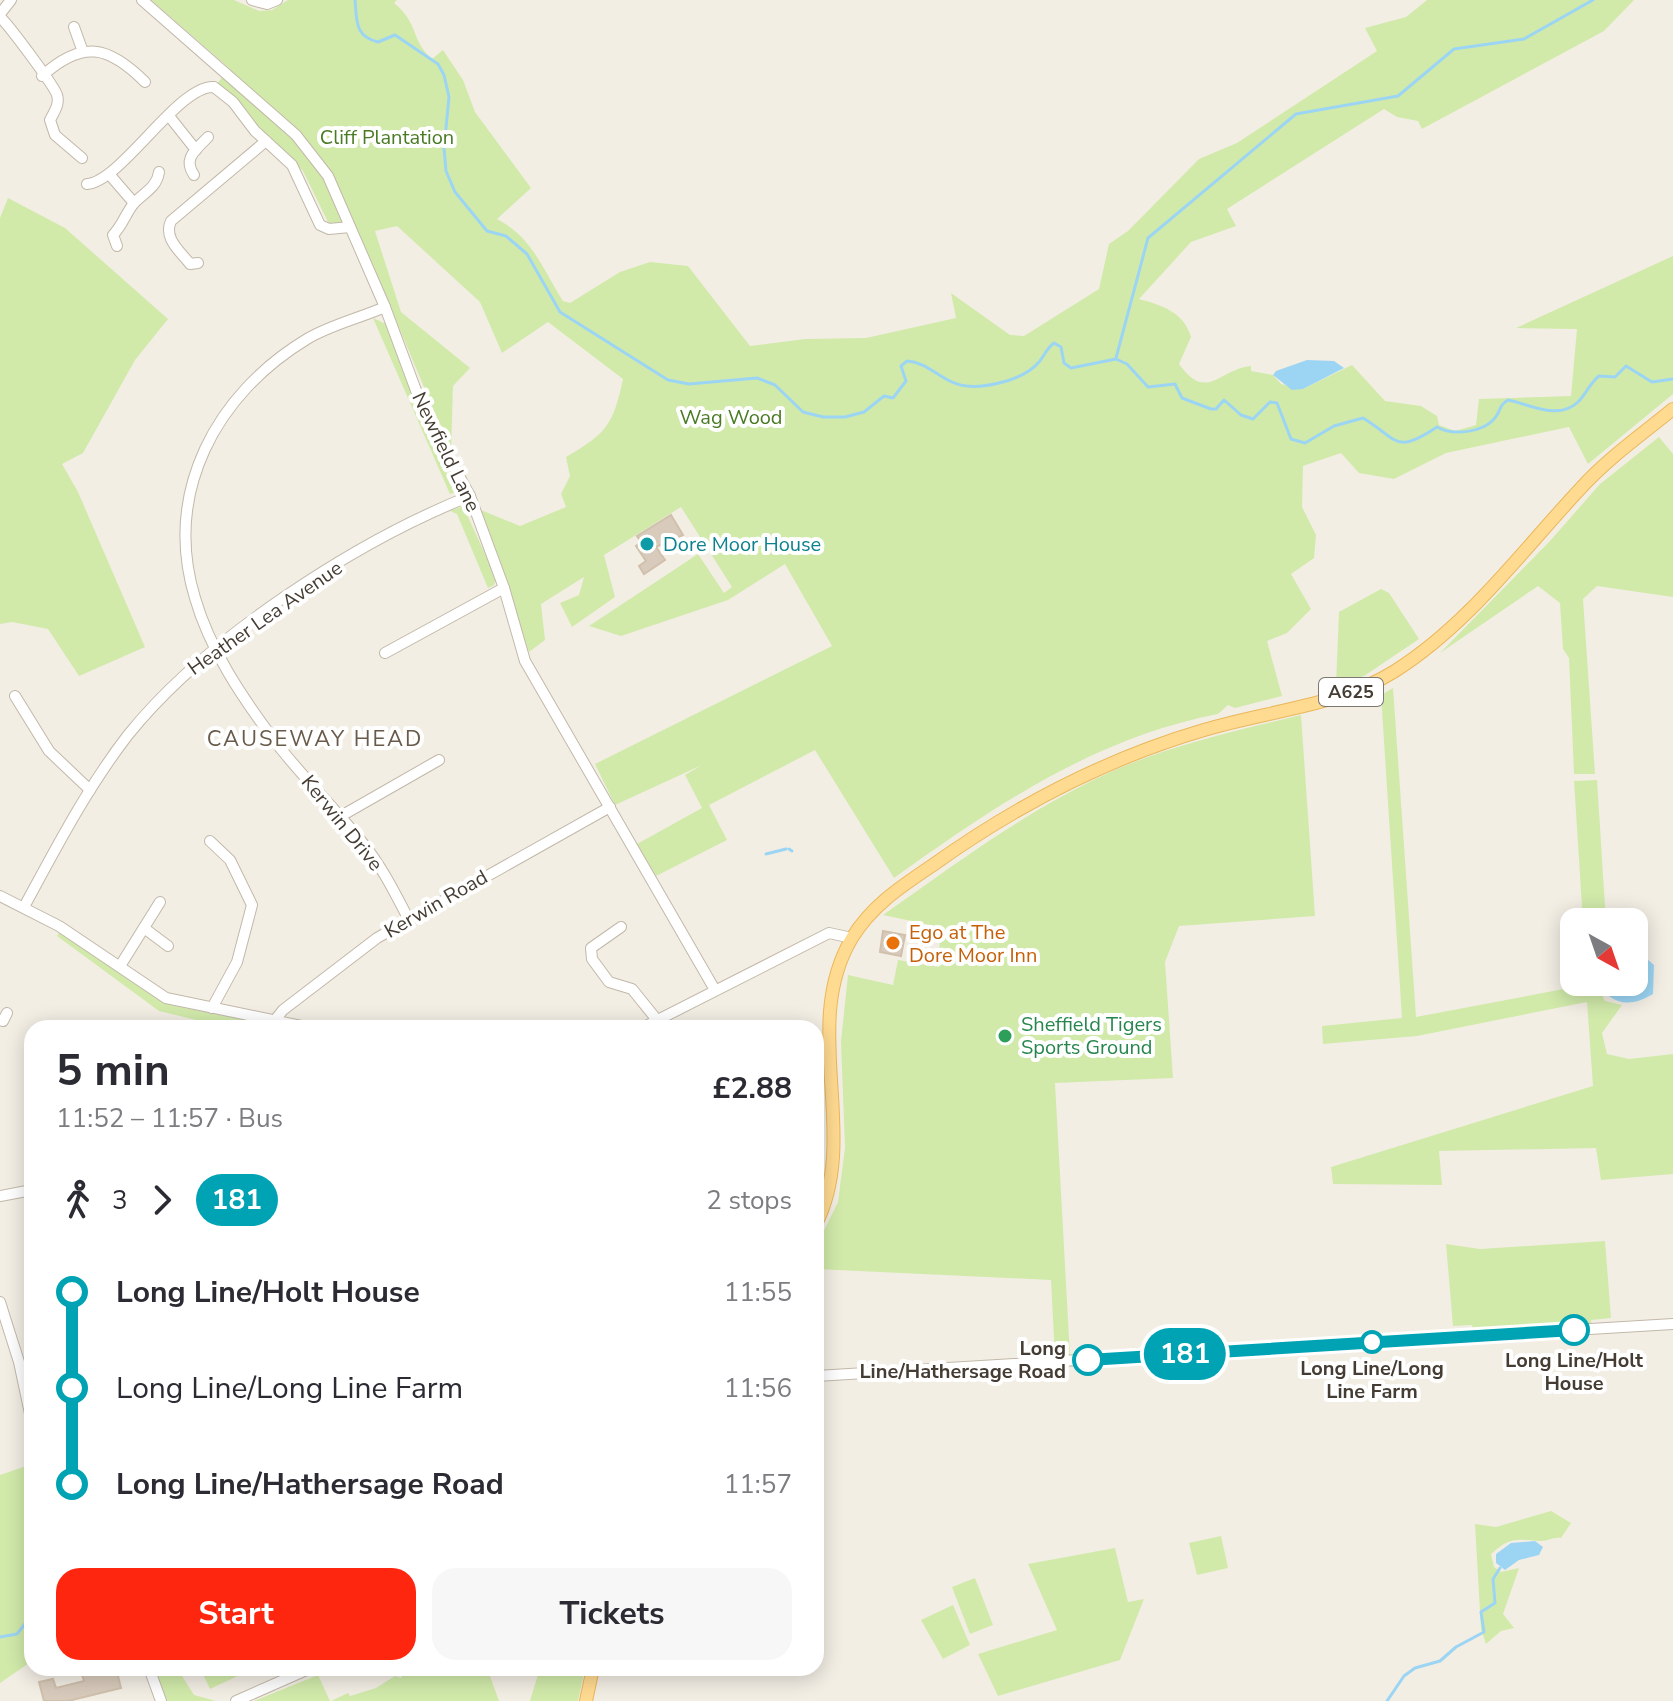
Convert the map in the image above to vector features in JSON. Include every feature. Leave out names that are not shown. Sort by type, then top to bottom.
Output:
[{"type":"main road","name":"A625","points":[[824,1203],[834,1149],[829,1046],[838,970],[852,938],[884,899],[965,842],[1082,773],[1205,729],[1360,689],[1395,671],[1432,643],[1492,586],[1593,475],[1673,409]]},
{"type":"main road","points":[[586,1701],[591,1676]]},
{"type":"street","points":[[11,0],[0,16],[20,39],[58,99],[50,120],[52,130],[82,158]]},
{"type":"street","name":"Newfield Lane","points":[[142,0],[296,135],[328,176],[385,307],[424,412],[470,496],[504,588],[525,661],[715,990]]},
{"type":"street","points":[[252,0],[267,4],[277,0]]},
{"type":"street","points":[[74,27],[83,52]]},
{"type":"street","points":[[42,76],[53,66],[83,52],[109,53],[137,66],[145,82]]},
{"type":"street","points":[[87,184],[109,174],[202,88],[214,87],[233,102],[300,176],[320,225],[329,229],[350,227]]},
{"type":"street","points":[[169,116],[196,150]]},
{"type":"street","points":[[194,175],[188,161],[208,137]]},
{"type":"street","points":[[190,266],[170,238],[168,226],[171,221],[266,141]]},
{"type":"street","points":[[117,246],[113,235],[134,203],[157,182],[159,172]]},
{"type":"street","points":[[109,174],[134,203]]},
{"type":"street","name":"Kerwin Drive","points":[[385,307],[314,336],[290,350],[241,391],[211,434],[192,487],[186,538],[192,587],[216,650],[275,742],[376,860],[409,920]]},
{"type":"street","name":"Heather Lea Avenue","points":[[24,907],[90,790],[127,736],[163,695],[216,650],[343,563],[417,520],[470,496]]},
{"type":"street","points":[[385,653],[504,588]]},
{"type":"street","points":[[15,696],[49,751],[90,790]]},
{"type":"street","points":[[341,816],[439,760]]},
{"type":"street","name":"Kerwin Road","points":[[275,1020],[283,1010],[363,947],[610,807]]},
{"type":"street","points":[[210,841],[230,860],[252,905],[237,962],[212,1008]]},
{"type":"street","points":[[0,896],[24,907],[166,998],[275,1020]]},
{"type":"street","points":[[120,966],[160,902]]},
{"type":"street","points":[[621,927],[591,948],[592,959],[609,982],[632,989],[657,1020],[829,933],[852,938]]},
{"type":"street","points":[[144,928],[168,946]]},
{"type":"street","points":[[0,1196],[24,1192]]},
{"type":"street","points":[[0,1302],[24,1385]]},
{"type":"street","points":[[824,1376],[1673,1324]]},
{"type":"street","points":[[152,1676],[161,1701]]},
{"type":"street","points":[[236,1701],[293,1676]]},
{"type":"green space","points":[[151,0],[234,0],[259,11],[272,10],[288,0],[397,0],[394,3],[408,18],[425,52],[432,59],[443,50],[463,80],[475,112],[531,188],[497,219],[520,235],[563,301],[570,303],[620,272],[650,262],[688,266],[750,346],[805,339],[866,338],[956,318],[951,293],[1010,335],[1024,336],[1099,289],[1109,244],[1128,231],[1199,159],[1237,143],[1377,51],[1365,28],[1406,17],[1427,0],[1634,0],[1604,31],[1422,129],[1418,121],[1397,117],[1384,109],[1227,209],[1236,226],[1191,242],[1139,299],[1163,307],[1183,321],[1191,337],[1179,364],[1198,381],[1214,381],[1251,366],[1251,371],[1273,375],[1281,384],[1303,389],[1352,365],[1385,401],[1421,406],[1437,416],[1439,425],[1455,431],[1476,425],[1479,399],[1571,396],[1577,329],[1516,328],[1673,256],[1673,394],[1588,464],[1569,427],[1446,453],[1394,479],[1359,473],[1341,453],[1303,466],[1302,507],[1316,535],[1314,558],[1291,574],[1311,609],[1287,633],[1267,641],[1282,696],[1235,708],[1228,705],[1218,714],[1173,725],[1088,757],[1008,801],[894,878],[815,750],[709,805],[727,840],[656,876],[637,844],[702,808],[685,775],[702,765],[615,805],[595,764],[832,646],[785,564],[728,600],[621,636],[589,626],[698,554],[724,593],[732,587],[681,507],[604,555],[615,597],[572,627],[560,603],[579,595],[584,577],[541,604],[545,640],[529,652],[481,510],[520,526],[566,507],[561,494],[570,476],[566,457],[591,441],[606,426],[616,407],[623,379],[548,322],[502,353],[480,302],[397,226],[375,231],[401,312],[470,368],[453,386],[451,451],[360,235],[328,222],[303,171],[217,84],[229,68]]},
{"type":"green space","points":[[8,198],[65,228],[168,319],[135,360],[83,453],[62,464],[78,492],[145,647],[79,676],[48,629],[12,622],[0,624],[0,218]]},
{"type":"green space","points":[[373,318],[386,324],[425,429],[458,484],[456,492],[450,494]]},
{"type":"green space","points":[[1659,437],[1673,454],[1673,597],[1597,586],[1583,599],[1595,774],[1574,774],[1569,658],[1563,649],[1560,603],[1538,586],[1440,653],[1550,541],[1600,484]]},
{"type":"green space","points":[[463,506],[496,578],[494,585],[488,588],[457,514],[450,511]]},
{"type":"green space","points":[[1381,589],[1389,593],[1419,639],[1364,676],[1336,685],[1339,612]]},
{"type":"green space","points":[[1393,688],[1416,1017],[1560,990],[1560,996],[1602,996],[1605,1001],[1622,1005],[1602,1033],[1607,1054],[1629,1059],[1673,1054],[1673,1174],[1601,1180],[1596,1148],[1439,1151],[1442,1185],[1333,1184],[1331,1167],[1593,1086],[1587,1002],[1417,1036],[1323,1044],[1322,1026],[1402,1018],[1381,695]]},
{"type":"green space","name":"Sheffield Tigers Sports Ground","points":[[1301,715],[1315,916],[1179,926],[1165,962],[1173,1078],[1055,1083],[1070,1356],[1055,1357],[1051,1280],[824,1269],[824,1231],[838,1202],[845,1148],[841,1041],[848,975],[893,985],[898,960],[939,967],[940,927],[883,915],[995,837],[1054,801],[1115,770],[1207,738]]},
{"type":"green space","points":[[1597,780],[1605,908],[1582,908],[1574,781]]},
{"type":"green space","points":[[60,932],[170,1005],[245,1020],[197,1020],[159,1011],[57,936]]},
{"type":"green space","points":[[1605,1241],[1611,1318],[1591,1320],[1592,1325],[1473,1331],[1472,1325],[1453,1326],[1446,1244],[1480,1249]]},
{"type":"green space","points":[[24,1467],[24,1666],[0,1683],[0,1475]]},
{"type":"green space","points":[[1551,1511],[1571,1523],[1561,1538],[1515,1540],[1491,1554],[1494,1567],[1501,1572],[1519,1568],[1503,1614],[1514,1628],[1501,1631],[1486,1644],[1481,1629],[1475,1524],[1496,1527]]},
{"type":"green space","points":[[1221,1536],[1228,1568],[1197,1575],[1189,1543]]},
{"type":"green space","points":[[1115,1548],[1128,1602],[1144,1599],[1120,1660],[998,1696],[978,1654],[1057,1630],[1028,1564]]},
{"type":"green space","points":[[975,1578],[993,1625],[970,1634],[952,1587]]},
{"type":"green space","points":[[953,1605],[970,1645],[943,1659],[921,1620]]},
{"type":"green space","points":[[158,1676],[182,1676],[194,1695],[216,1701],[167,1701]]},
{"type":"green space","points":[[204,1676],[238,1676],[210,1689]]},
{"type":"green space","points":[[318,1676],[330,1701],[254,1701]]},
{"type":"green space","points":[[395,1676],[490,1676],[499,1701],[331,1701],[348,1693],[350,1696],[376,1688]]},
{"type":"green space","points":[[538,1676],[583,1676],[578,1701],[530,1701]]},
{"type":"water","points":[[1307,360],[1334,361],[1344,368],[1303,389],[1292,390],[1273,375],[1276,371]]},
{"type":"water","points":[[1648,960],[1654,965],[1653,994],[1641,1000],[1629,1002],[1611,997],[1648,996]]},
{"type":"water","points":[[1535,1541],[1543,1547],[1539,1555],[1519,1560],[1505,1570],[1496,1563],[1496,1554],[1511,1543]]},
{"type":"building","name":"Dore Moor House","points":[[671,515],[683,535],[656,547],[665,560],[644,574],[639,566],[646,561],[636,546],[641,542],[637,536]]},
{"type":"building","name":"Ego at The Dore Moor Inn","points":[[883,931],[905,935],[901,956],[880,952]]},
{"type":"building","points":[[82,1676],[118,1676],[121,1688],[68,1701],[44,1701],[39,1682],[53,1679],[56,1688],[84,1681]]},
{"type":"waterway","points":[[355,0],[358,26],[365,36],[378,42],[395,35],[438,64],[449,97],[444,148],[446,171],[455,192],[487,231],[506,236],[527,254],[560,312],[668,380],[689,384],[757,378],[775,385],[803,412],[823,417],[845,417],[864,412],[884,396],[893,398],[906,381],[901,366],[907,361],[930,369],[952,382],[985,386],[1011,380],[1032,369],[1054,343],[1061,347],[1064,363],[1071,368],[1116,359],[1127,364],[1148,387],[1175,384],[1182,398],[1211,409],[1216,409],[1224,400],[1241,415],[1253,419],[1270,402],[1277,403],[1291,439],[1305,443],[1334,426],[1363,418],[1391,438],[1405,442],[1437,427],[1460,432],[1485,426],[1508,400],[1543,410],[1562,410],[1578,402],[1599,376],[1615,377],[1626,366],[1652,382],[1673,379]]},
{"type":"waterway","points":[[1116,358],[1148,238],[1296,114],[1398,96],[1454,49],[1524,39],[1593,0]]},
{"type":"waterway","points":[[766,854],[786,849]]},
{"type":"waterway","points":[[1387,1701],[1404,1676],[1415,1668],[1440,1661],[1456,1647],[1484,1632],[1481,1612],[1495,1603],[1493,1579],[1500,1568]]},
{"type":"waterway","points":[[0,1637],[17,1634],[24,1625]]},
{"type":"bus line","name":"181","points":[[1088,1360],[1574,1330]]},
{"type":"place","name":"Dore Moor House","points":[[647,544]]},
{"type":"place","name":"Ego at The Dore Moor Inn","points":[[893,943]]},
{"type":"place","name":"Sheffield Tigers Sports Ground","points":[[1005,1036]]},
{"type":"place","name":"Long Line/Holt House","points":[[1574,1330]]},
{"type":"place","name":"Long Line/Long Line Farm","points":[[1372,1342]]},
{"type":"place","name":"Long Line/Hathersage Road","points":[[1088,1360]]},
{"type":"district","name":"CAUSEWAY HEAD","points":[[315,739]]},
{"type":"park label","name":"Cliff Plantation","points":[[387,137]]},
{"type":"park label","name":"Wag Wood","points":[[731,417]]}]
